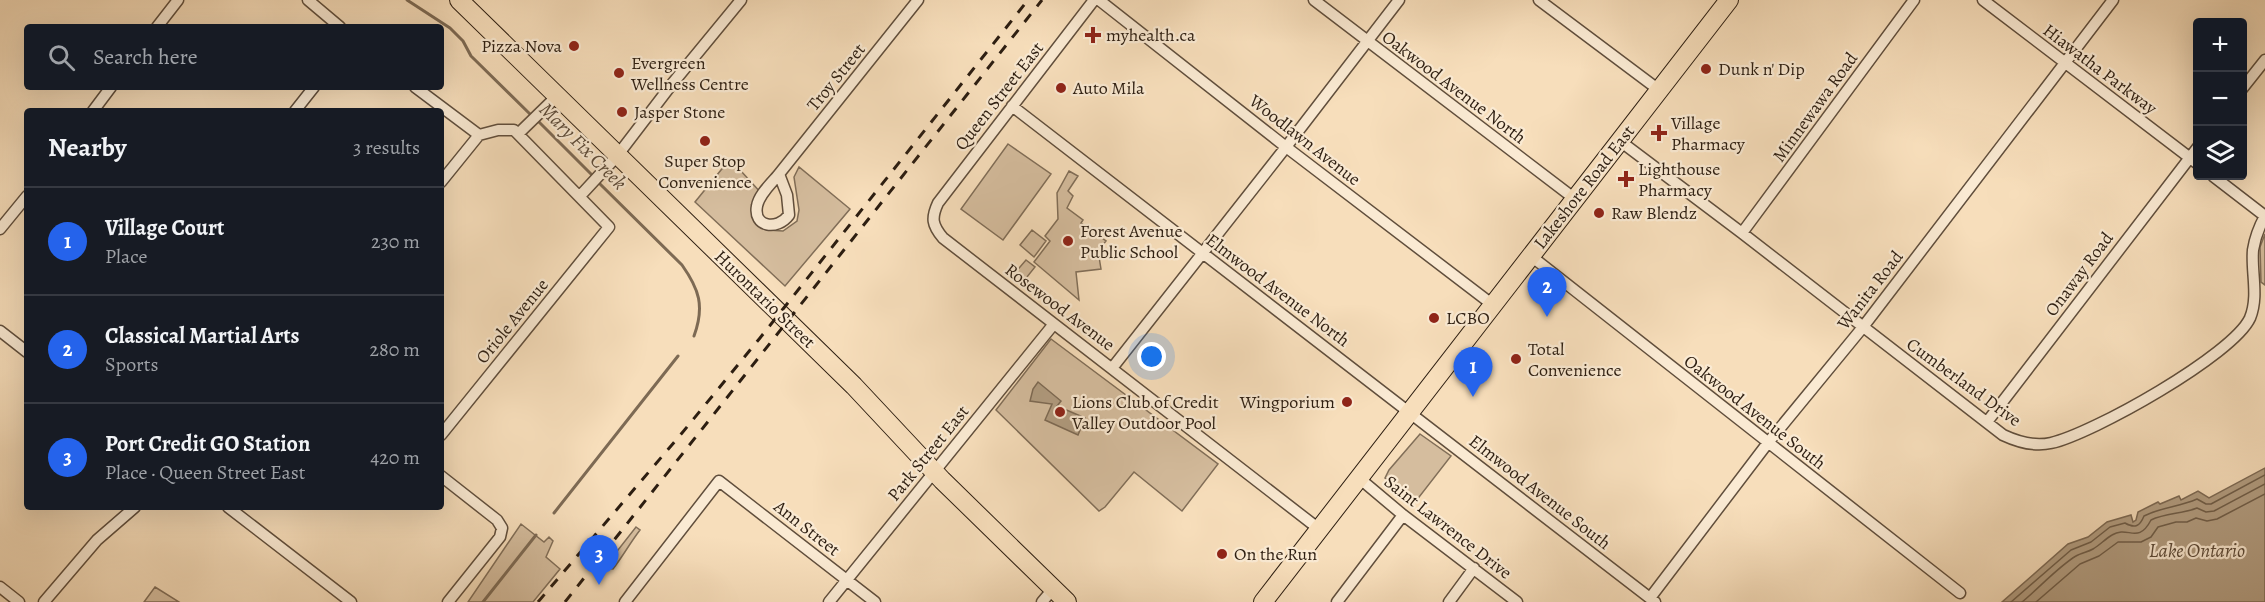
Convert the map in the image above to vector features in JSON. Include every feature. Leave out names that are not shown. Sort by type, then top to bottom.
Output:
[{"type":"main road","name":"Hurontario Street","points":[[459,0],[854,386],[1048,595],[1066,602]]},
{"type":"main road","name":"Lakeshore Road East","points":[[1263,602],[1729,0]]},
{"type":"street","points":[[159,24],[178,0]]},
{"type":"street","points":[[308,0],[336,24]]},
{"type":"street","points":[[444,178],[479,135],[498,130],[514,130],[562,180],[580,195],[617,156],[741,0]]},
{"type":"street","name":"Troy Street","points":[[779,174],[918,0]]},
{"type":"street","name":"Queen Street East","points":[[933,214],[938,203],[1094,0]]},
{"type":"street","name":"Woodlawn Avenue","points":[[1099,0],[1493,305]]},
{"type":"street","name":"Oakwood Avenue North","points":[[1314,0],[1575,199]]},
{"type":"street","points":[[1113,367],[1399,0]]},
{"type":"street","points":[[1539,0],[1659,90]]},
{"type":"street","name":"Minnewawa Road","points":[[1742,233],[1914,0]]},
{"type":"street","name":"Hiawatha Parkway","points":[[1983,0],[2193,159]]},
{"type":"street","name":"Wanita Road","points":[[1653,600],[1767,444],[1863,327],[2113,0]]},
{"type":"street","points":[[2247,83],[2265,60]]},
{"type":"street","points":[[95,108],[109,90]]},
{"type":"street","points":[[297,108],[312,90]]},
{"type":"street","points":[[419,90],[443,108]]},
{"type":"street","points":[[518,134],[557,96]]},
{"type":"street","name":"Elmwood Avenue North","points":[[1012,106],[1410,412]]},
{"type":"street","points":[[444,109],[479,135]]},
{"type":"street","name":"Cumberland Drive","points":[[1620,141],[2002,435],[2034,445],[2051,444],[2120,414],[2180,379],[2233,338],[2249,318],[2255,297],[2253,251],[2257,231],[2265,216]]},
{"type":"street","name":"Onaway Road","points":[[1987,422],[2193,161]]},
{"type":"street","points":[[2218,180],[2265,216]]},
{"type":"street","name":"Oriole Avenue","points":[[444,431],[609,227],[580,195]]},
{"type":"street","points":[[0,229],[24,200]]},
{"type":"street","name":"Rosewood Avenue","points":[[933,214],[933,225],[943,238],[1053,325],[1113,367],[1319,529]]},
{"type":"street","name":"Oakwood Avenue South","points":[[1531,256],[1767,444],[1960,593]]},
{"type":"street","name":"Park Street East","points":[[829,602],[1053,325]]},
{"type":"street","points":[[0,331],[24,350]]},
{"type":"street","name":"Elmwood Avenue South","points":[[1410,412],[1653,600]]},
{"type":"street","points":[[444,478],[497,520],[502,528],[500,537],[448,602]]},
{"type":"street","name":"Saint Lawrence Drive","points":[[1359,478],[1517,602]]},
{"type":"street","name":"Ann Street","points":[[625,602],[719,481],[875,602]]},
{"type":"street","points":[[44,602],[97,540],[132,510]]},
{"type":"street","points":[[232,510],[351,602]]},
{"type":"street","points":[[1337,602],[1403,514]]},
{"type":"street","points":[[1449,602],[1474,568]]},
{"type":"street","points":[[0,587],[19,602]]},
{"type":"shaded area","points":[[1008,144],[1051,174],[1003,240],[961,209]]},
{"type":"shaded area","points":[[730,159],[762,194],[756,218],[767,230],[783,231],[797,221],[799,210],[794,177],[799,167],[850,209],[785,286],[695,202]]},
{"type":"shaded area","points":[[1069,171],[1078,176],[1068,191],[1073,196],[1067,208],[1083,220],[1081,223],[1106,241],[1098,251],[1101,269],[1076,272],[1079,300],[1034,262],[1050,241],[1045,236],[1058,219],[1057,193]]},
{"type":"shaded area","points":[[1032,230],[1046,241],[1034,257],[1020,245]]},
{"type":"shaded area","points":[[2265,234],[2265,285],[2261,282],[2260,247]]},
{"type":"shaded area","points":[[1026,260],[1035,267],[1023,282],[1014,274]]},
{"type":"shaded area","points":[[1051,339],[1218,464],[1182,511],[1134,472],[1099,511],[996,410]]},
{"type":"shaded area","points":[[1420,434],[1451,456],[1416,501],[1385,478],[1389,470]]},
{"type":"shaded area","points":[[521,524],[544,542],[549,537],[553,541],[546,557],[560,569],[533,602],[468,602]]},
{"type":"shaded area","points":[[636,527],[640,530],[617,564],[613,569],[607,568],[607,564]]},
{"type":"shaded area","points":[[155,587],[179,602],[144,602]]},
{"type":"water","name":"Lions Club of Credit Valley Outdoor Pool","points":[[1038,382],[1061,401],[1057,406],[1085,418],[1078,435],[1045,420],[1052,404],[1030,401],[1033,389]]},
{"type":"water","name":"Lake Ontario","points":[[2265,468],[2265,602],[2002,602],[2068,544],[2088,537],[2107,522],[2131,515],[2133,522],[2138,512],[2158,502],[2160,504],[2179,496],[2181,500],[2198,491],[2209,498]]},
{"type":"waterway","name":"Mary Fix Creek","points":[[407,0],[444,24]]},
{"type":"waterway","name":"Mary Fix Creek","points":[[444,24],[463,41],[471,56],[532,116]]},
{"type":"waterway","name":"Mary Fix Creek","points":[[537,120],[594,177]]},
{"type":"waterway","name":"Mary Fix Creek","points":[[598,182],[682,265],[693,282],[700,307],[694,336]]},
{"type":"waterway","name":"Mary Fix Creek","points":[[554,513],[678,356]]},
{"type":"waterway","name":"Mary Fix Creek","points":[[483,602],[536,535]]},
{"type":"railway","points":[[538,602],[760,338],[1028,0]]},
{"type":"railway","points":[[565,602],[1042,0]]},
{"type":"place","name":"myhealth.ca","points":[[1093,35]]},
{"type":"place","name":"Pizza Nova","points":[[574,46]]},
{"type":"place","name":"Dunk n' Dip","points":[[1706,69]]},
{"type":"place","name":"Evergreen Wellness Centre","points":[[619,73]]},
{"type":"place","name":"Auto Mila","points":[[1061,88]]},
{"type":"place","name":"Jasper Stone","points":[[622,112]]},
{"type":"place","name":"Village Pharmacy","points":[[1659,133]]},
{"type":"place","name":"Super Stop Convenience","points":[[705,141]]},
{"type":"place","name":"Lighthouse Pharmacy","points":[[1626,179]]},
{"type":"place","name":"Raw Blendz","points":[[1599,213]]},
{"type":"place","name":"Forest Avenue Public School","points":[[1068,241]]},
{"type":"place","name":"Classical Martial Arts","points":[[1547,317]]},
{"type":"place","name":"LCBO","points":[[1434,318]]},
{"type":"place","name":"Total Convenience","points":[[1516,359]]},
{"type":"place","name":"Village Court","points":[[1473,397]]},
{"type":"place","name":"Wingporium","points":[[1347,402]]},
{"type":"place","name":"Lions Club of Credit Valley Outdoor Pool","points":[[1060,412]]},
{"type":"place","name":"On the Run","points":[[1222,554]]},
{"type":"place","name":"Port Credit GO Station","points":[[599,585]]}]
